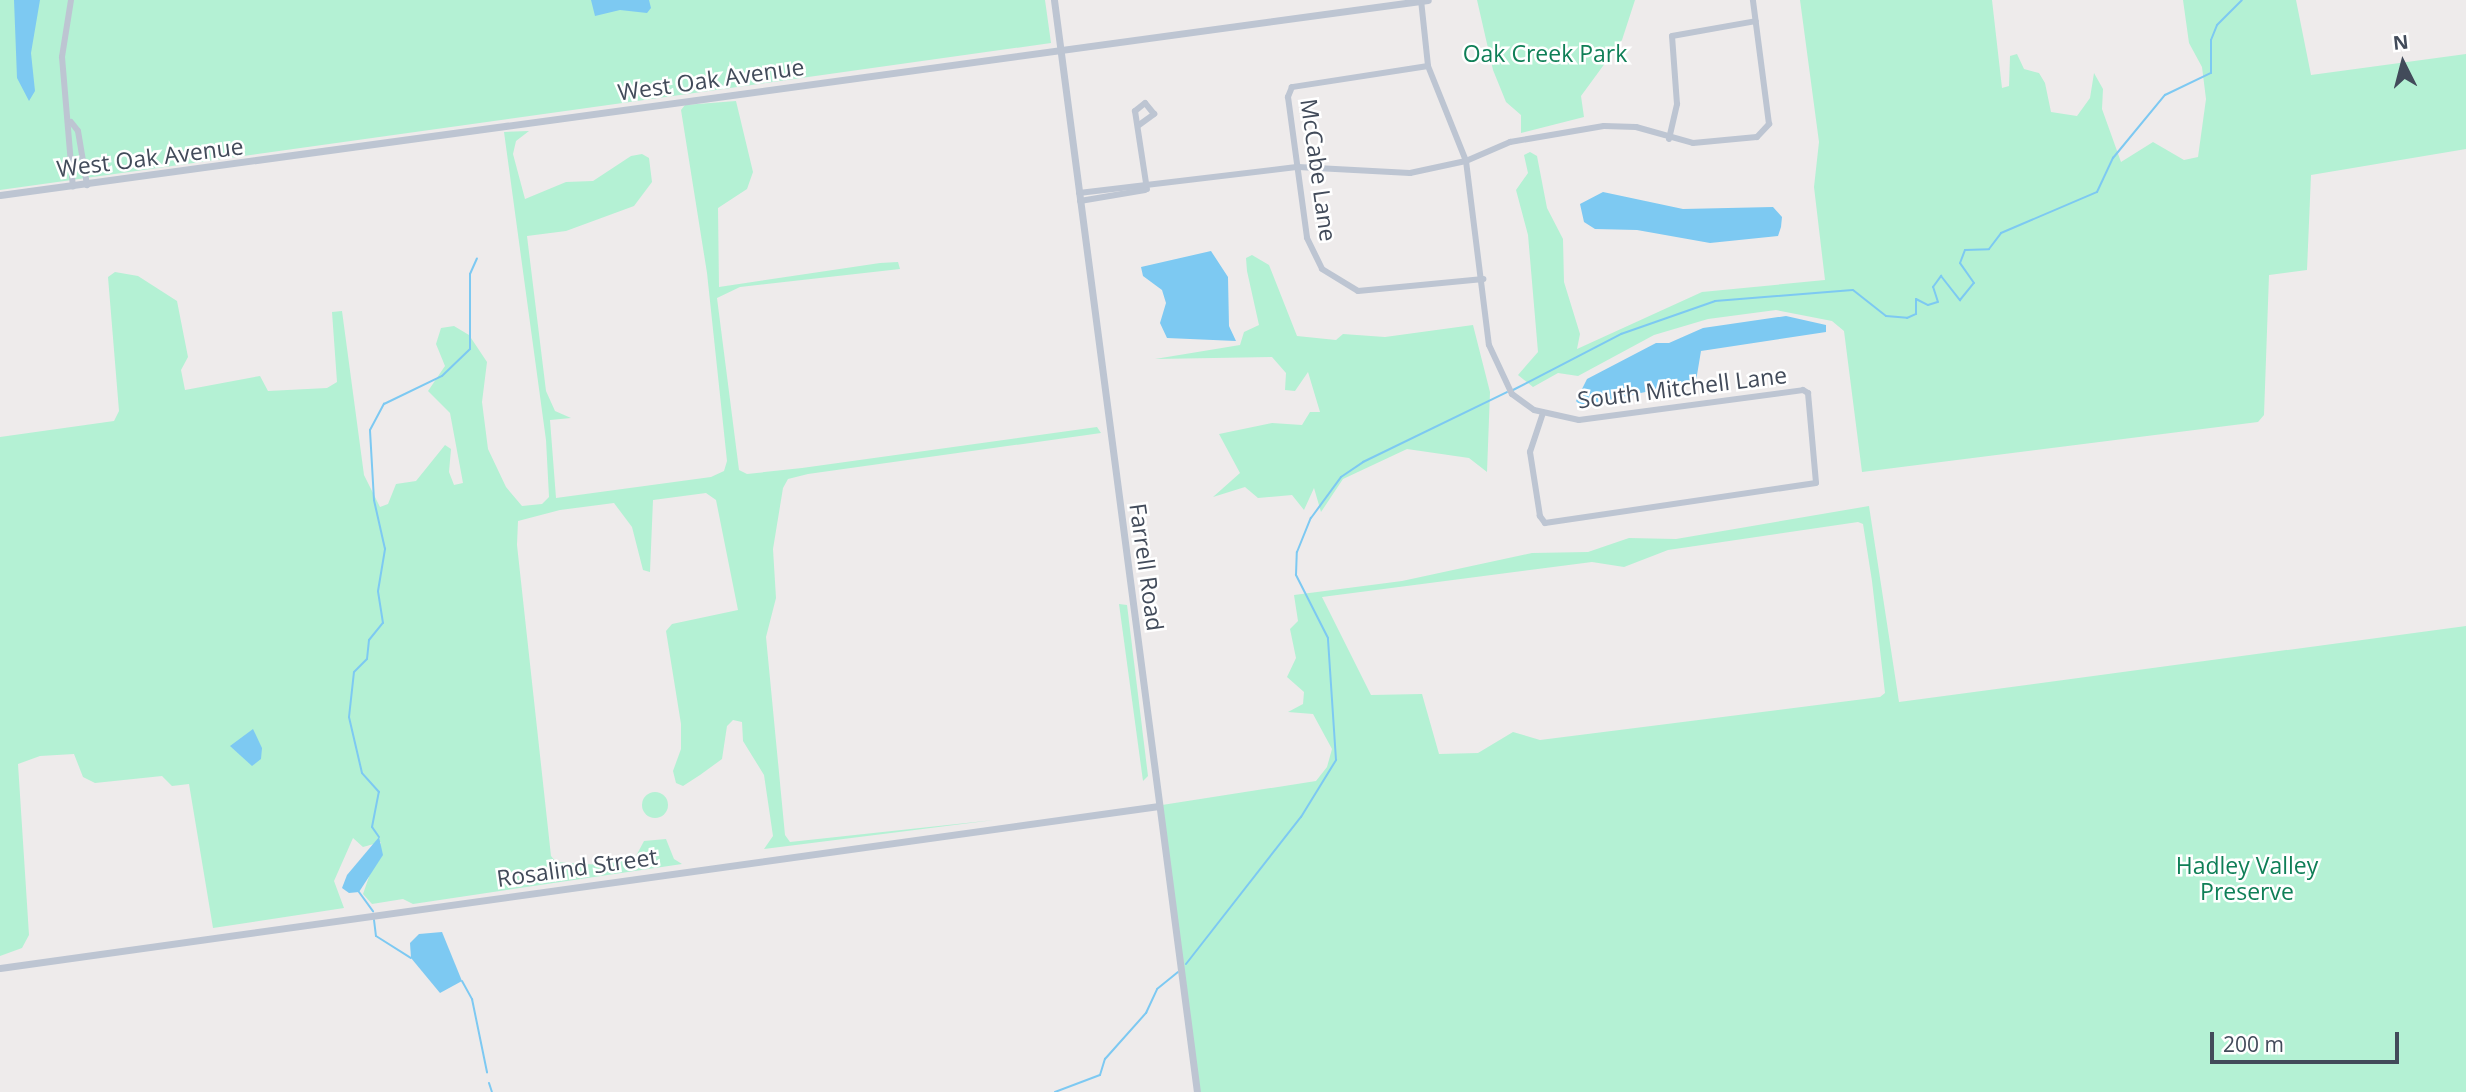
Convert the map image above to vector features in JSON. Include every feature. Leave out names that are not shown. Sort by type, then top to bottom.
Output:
[{"type":"street","points":[[71,0],[62,57],[71,122],[66,135],[73,187]]},
{"type":"street","name":"Farrell Road","points":[[1054,0],[1197,1092]]},
{"type":"street","name":"West Oak Avenue","points":[[0,195],[1423,0]]},
{"type":"street","name":"South Mitchell Lane","points":[[1423,0],[1429,66],[1466,161],[1483,279],[1489,345],[1510,391],[1543,413],[1579,420],[1808,393],[1816,474],[1809,488],[1556,523],[1540,516],[1531,461],[1533,434],[1543,413]]},
{"type":"street","points":[[1079,197],[1298,167],[1398,174],[1466,161],[1510,142],[1604,126],[1636,127],[1670,139],[1705,143],[1757,137],[1767,130],[1753,0]]},
{"type":"street","points":[[1670,139],[1676,104],[1672,36],[1756,20]]},
{"type":"street","name":"McCabe Lane","points":[[1429,66],[1292,87],[1298,167],[1313,256],[1336,281],[1383,292],[1483,279]]},
{"type":"street","points":[[71,122],[78,131],[87,185]]},
{"type":"street","points":[[1139,125],[1147,189]]},
{"type":"street","name":"Rosalind Street","points":[[0,968],[1159,806]]},
{"type":"green space","points":[[0,0],[1045,0],[1051,43],[0,190]]},
{"type":"green space","name":"Oak Creek Park","points":[[1477,0],[1635,0],[1622,40],[1581,96],[1584,117],[1521,133],[1521,115],[1506,102],[1493,70]]},
{"type":"green space","points":[[1800,0],[1992,0],[2002,88],[2009,86],[2010,56],[2017,54],[2024,69],[2039,73],[2045,83],[2051,112],[2077,116],[2090,98],[2094,73],[2103,89],[2102,109],[2121,162],[2153,142],[2184,160],[2198,157],[2206,99],[2202,67],[2189,43],[2183,0],[2296,0],[2311,75],[2466,54],[2466,149],[2311,175],[2307,270],[2269,275],[2264,415],[2258,422],[1862,472],[1844,331],[1832,321],[1776,310],[1708,319],[1654,335],[1578,376],[1558,373],[1533,387],[1518,375],[1538,352],[1528,235],[1516,190],[1528,173],[1524,155],[1530,152],[1537,156],[1547,208],[1563,239],[1564,282],[1580,334],[1577,349],[1702,292],[1825,280],[1814,187],[1819,142]]},
{"type":"green space","points":[[736,101],[753,172],[747,189],[718,208],[719,287],[880,263],[898,262],[900,269],[740,287],[717,298],[739,470],[747,474],[802,468],[1097,427],[1101,433],[808,474],[788,479],[783,488],[773,549],[776,598],[766,637],[785,835],[790,842],[994,820],[764,849],[773,836],[764,775],[743,741],[742,722],[733,720],[727,726],[722,759],[700,775],[683,786],[676,783],[673,771],[681,749],[681,724],[666,631],[672,624],[738,610],[716,500],[706,493],[653,500],[650,572],[643,570],[632,527],[614,503],[560,510],[518,521],[517,545],[551,856],[556,862],[601,865],[635,858],[644,841],[666,839],[674,859],[682,864],[413,904],[403,899],[372,904],[363,894],[381,842],[363,847],[353,838],[334,881],[344,908],[213,928],[189,784],[172,786],[162,776],[95,783],[83,777],[74,754],[40,756],[18,764],[29,935],[22,948],[0,956],[0,437],[114,421],[119,411],[108,277],[115,272],[138,276],[177,301],[188,357],[181,370],[185,390],[260,376],[268,391],[327,388],[337,382],[332,312],[342,311],[364,475],[380,507],[388,504],[396,484],[416,481],[445,445],[451,449],[449,472],[454,485],[463,483],[450,413],[428,391],[445,366],[436,344],[441,328],[454,326],[469,335],[487,362],[482,402],[488,449],[506,487],[522,506],[542,504],[549,497],[546,440],[504,132],[529,131],[516,141],[513,154],[525,199],[566,182],[593,181],[631,156],[642,154],[649,158],[652,182],[634,206],[566,231],[527,236],[546,391],[555,411],[571,418],[550,420],[556,498],[711,477],[724,471],[727,461],[707,273],[681,110],[685,105]]},
{"type":"green space","points":[[1252,255],[1269,265],[1297,336],[1336,340],[1343,334],[1385,337],[1473,325],[1490,392],[1487,472],[1469,458],[1407,449],[1343,479],[1321,512],[1314,488],[1304,510],[1292,495],[1258,498],[1245,487],[1213,497],[1240,473],[1219,434],[1272,423],[1302,425],[1310,412],[1320,412],[1308,372],[1295,391],[1285,390],[1286,373],[1272,357],[1155,359],[1240,345],[1244,332],[1259,325],[1247,271],[1246,258]]},
{"type":"green space","name":"Hadley Valley Preserve","points":[[1869,506],[1899,702],[2466,626],[2466,1092],[1199,1092],[1162,805],[1316,781],[1327,767],[1332,749],[1313,714],[1288,712],[1303,704],[1304,692],[1287,677],[1296,658],[1290,629],[1298,621],[1294,595],[1402,581],[1532,553],[1588,552],[1629,538],[1676,539]],"holes":[[[1858,522],[1863,524],[1885,693],[1880,697],[1540,740],[1513,732],[1478,753],[1439,754],[1422,694],[1371,695],[1322,597],[1592,562],[1624,567],[1668,550]]]},
{"type":"green space","points":[[1119,604],[1127,605],[1148,776],[1143,781]]},
{"type":"green space","points":[[655,792],[664,796],[668,805],[664,814],[655,818],[646,814],[642,805],[646,796]]},
{"type":"water","points":[[14,0],[40,0],[31,53],[35,91],[29,101],[17,78]]},
{"type":"water","points":[[591,0],[649,0],[651,8],[647,13],[620,10],[595,16]]},
{"type":"water","points":[[1603,192],[1683,209],[1773,207],[1782,217],[1781,227],[1778,236],[1710,243],[1637,230],[1595,229],[1584,222],[1580,204]]},
{"type":"water","points":[[1211,251],[1228,277],[1229,326],[1236,341],[1167,338],[1160,323],[1166,303],[1162,290],[1143,276],[1141,267]]},
{"type":"water","points":[[1786,316],[1826,325],[1826,332],[1701,351],[1696,381],[1581,406],[1576,401],[1587,379],[1656,343],[1669,343],[1703,328]]},
{"type":"water","points":[[253,729],[262,748],[261,759],[252,766],[230,746]]},
{"type":"water","points":[[379,837],[383,855],[359,892],[349,893],[342,888],[347,875]]},
{"type":"water","points":[[442,932],[462,981],[440,993],[411,958],[410,943],[419,934]]},
{"type":"waterway","points":[[1513,390],[1621,334],[1715,301],[1853,290],[1886,316],[1907,318],[1916,314],[1916,299],[1928,305],[1938,302],[1933,287],[1941,276],[1960,300],[1974,283],[1960,263],[1965,250],[1989,249],[2001,233],[2097,192],[2113,158],[2165,95],[2211,73],[2211,40],[2217,25],[2242,0]]},
{"type":"waterway","points":[[379,837],[372,827],[379,792],[362,773],[349,717],[354,672],[367,659],[369,640],[383,623],[378,591],[385,549],[374,500],[370,430],[384,404],[442,376],[470,349],[470,274],[477,258]]},
{"type":"waterway","points":[[1186,964],[1301,817],[1336,760],[1328,638],[1296,575],[1297,552],[1311,518],[1341,477],[1363,462],[1507,392]]},
{"type":"waterway","points":[[359,892],[373,911]]},
{"type":"waterway","points":[[374,920],[376,936],[411,958]]},
{"type":"waterway","points":[[1055,1092],[1100,1075],[1105,1059],[1146,1013],[1157,989],[1178,972]]},
{"type":"waterway","points":[[462,981],[472,999],[487,1072]]},
{"type":"waterway","points":[[489,1083],[492,1092]]}]
